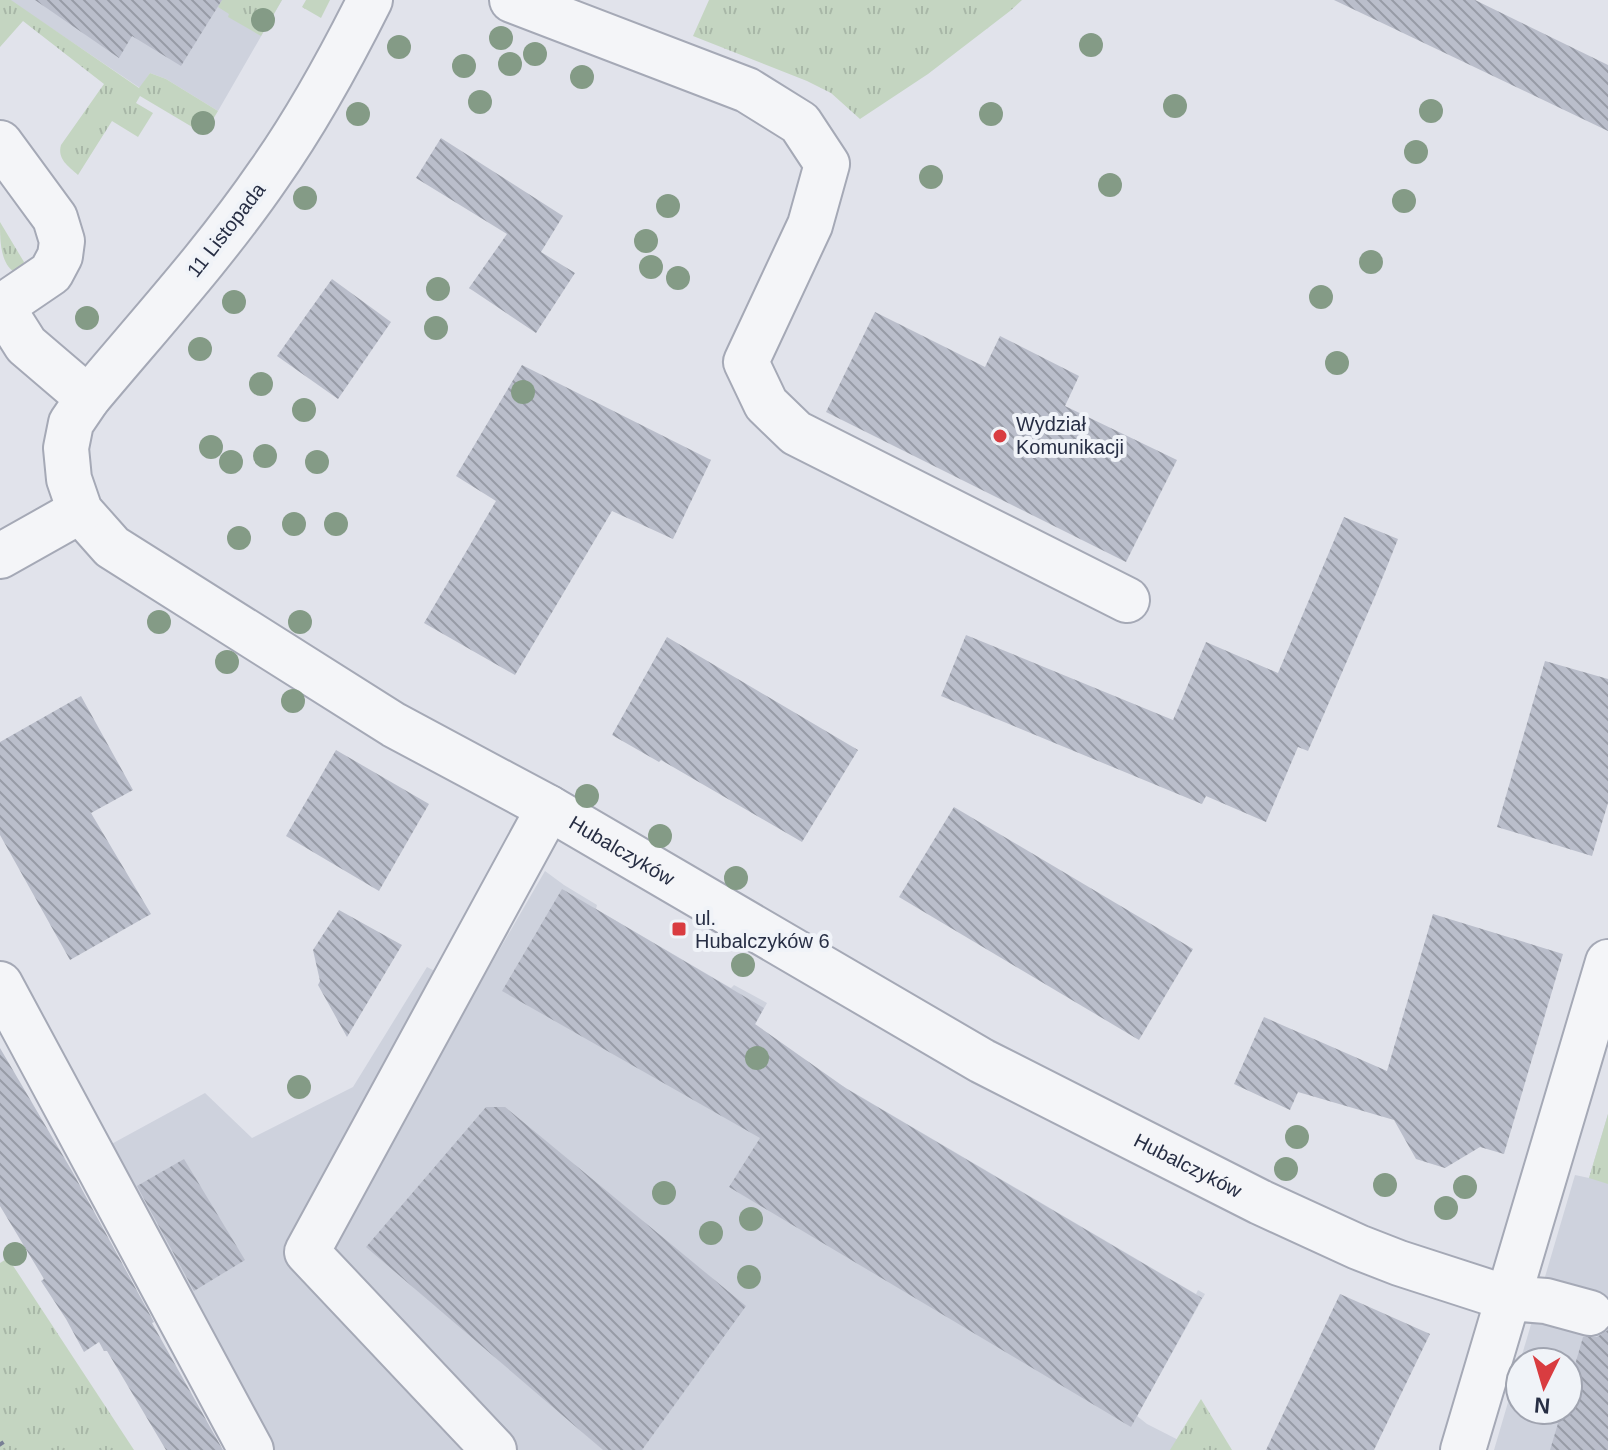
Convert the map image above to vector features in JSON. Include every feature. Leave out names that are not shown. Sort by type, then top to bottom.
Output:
[{"type":"street","name":"11 Listopada","points":[[66,448],[71,423],[88,398],[207,256],[269,174],[332,74],[370,0]]},
{"type":"street","points":[[512,0],[747,90],[800,123],[827,164],[810,225],[746,362],[766,404],[796,433],[1127,600]]},
{"type":"street","points":[[0,143],[55,218],[62,241],[60,256],[51,273],[1,305],[26,345],[88,398]]},
{"type":"street","name":"Hubalczyków","points":[[66,448],[69,479],[80,511],[112,547],[394,725],[549,808],[982,1061],[1260,1202],[1358,1247],[1507,1298],[1546,1301],[1590,1313]]},
{"type":"street","points":[[0,556],[80,511]]},
{"type":"street","points":[[494,1450],[307,1252],[549,808]]},
{"type":"street","points":[[1463,1450],[1608,962]]},
{"type":"street","points":[[0,984],[251,1450]]},
{"type":"shaded area","points":[[3,0],[282,0],[218,111],[166,79],[150,73],[140,88],[11,1]]},
{"type":"shaded area","points":[[545,871],[597,905],[596,909],[731,988],[734,985],[767,1003],[748,1037],[807,1061],[813,1065],[812,1068],[1196,1294],[1198,1290],[1205,1294],[1137,1416],[1198,1450],[273,1450],[106,1147],[205,1093],[252,1138],[353,1087],[427,967],[475,992]]},
{"type":"shaded area","points":[[1608,1114],[1608,1450],[1494,1450],[1504,1416],[1504,1426],[1584,1426],[1584,1346],[1525,1346],[1575,1175],[1589,1178]]},
{"type":"green space","points":[[0,0],[11,0],[139,88],[150,73],[166,79],[218,111],[204,134],[140,96],[136,103],[153,113],[138,137],[112,121],[78,175],[62,158],[61,145],[104,84],[23,21],[0,47]]},
{"type":"green space","points":[[222,0],[282,0],[261,36],[228,17],[229,14],[218,7]]},
{"type":"green space","points":[[306,0],[330,0],[321,18],[302,7]]},
{"type":"green space","points":[[709,0],[1022,0],[928,74],[860,119],[831,93],[807,81],[693,36]]},
{"type":"green space","points":[[0,222],[24,262],[14,272],[3,257]]},
{"type":"green space","points":[[1608,1114],[1608,1184],[1589,1178]]},
{"type":"green space","points":[[8,1258],[134,1450],[0,1450],[0,1263]]},
{"type":"green space","points":[[1201,1399],[1232,1450],[1170,1450]]},
{"type":"building","points":[[35,0],[222,0],[181,66],[132,36],[119,58]]},
{"type":"building","points":[[1334,0],[1475,0],[1608,65],[1608,131]]},
{"type":"building","points":[[441,138],[563,216],[541,252],[575,273],[536,333],[469,288],[507,234],[416,178]]},
{"type":"building","points":[[332,279],[391,322],[338,399],[277,356]]},
{"type":"building","name":"Wydział Komunikacji","points":[[875,312],[985,367],[1000,336],[1079,376],[1065,406],[1177,460],[1126,562],[826,412]]},
{"type":"building","points":[[522,365],[711,460],[673,539],[612,511],[515,675],[424,623],[496,501],[456,476]]},
{"type":"building","points":[[1344,517],[1398,539],[1308,751],[1298,747],[1266,822],[1206,796],[1202,804],[941,696],[966,635],[1173,720],[1206,642],[1278,673]]},
{"type":"building","points":[[667,637],[858,750],[802,842],[612,735]]},
{"type":"building","points":[[1545,661],[1608,679],[1608,803],[1592,856],[1497,827]]},
{"type":"building","points":[[81,696],[133,790],[91,813],[151,914],[70,960],[0,835],[0,742]]},
{"type":"building","points":[[336,750],[429,804],[379,891],[286,836]]},
{"type":"building","points":[[954,807],[1193,949],[1139,1040],[899,897]]},
{"type":"building","points":[[562,889],[764,1008],[755,1024],[847,1089],[1202,1298],[1131,1427],[729,1187],[760,1138],[502,991]]},
{"type":"building","points":[[339,910],[402,945],[347,1037],[318,985],[320,981],[313,950]]},
{"type":"building","points":[[1433,914],[1563,954],[1504,1154],[1480,1147],[1445,1168],[1416,1159],[1394,1120],[1298,1092],[1290,1110],[1234,1084],[1264,1017],[1387,1071]]},
{"type":"building","points":[[0,1048],[72,1171],[223,1450],[166,1450],[107,1351],[99,1342],[84,1352],[41,1281],[44,1279],[0,1206]]},
{"type":"building","points":[[486,1107],[505,1107],[746,1306],[642,1450],[603,1450],[366,1247]]},
{"type":"building","points":[[184,1159],[245,1260],[194,1291],[137,1186]]},
{"type":"building","points":[[1340,1294],[1430,1334],[1374,1450],[1266,1450]]},
{"type":"building","points":[[1608,1330],[1608,1450],[1550,1450],[1557,1426],[1584,1426],[1584,1346],[1580,1346],[1583,1337],[1597,1337]]},
{"type":"railway","points":[[0,1442],[5,1450]]},
{"type":"place","name":"Wydział Komunikacji","points":[[1000,436]]},
{"type":"place","name":"ul. Hubalczyków 6","points":[[679,929]]}]
